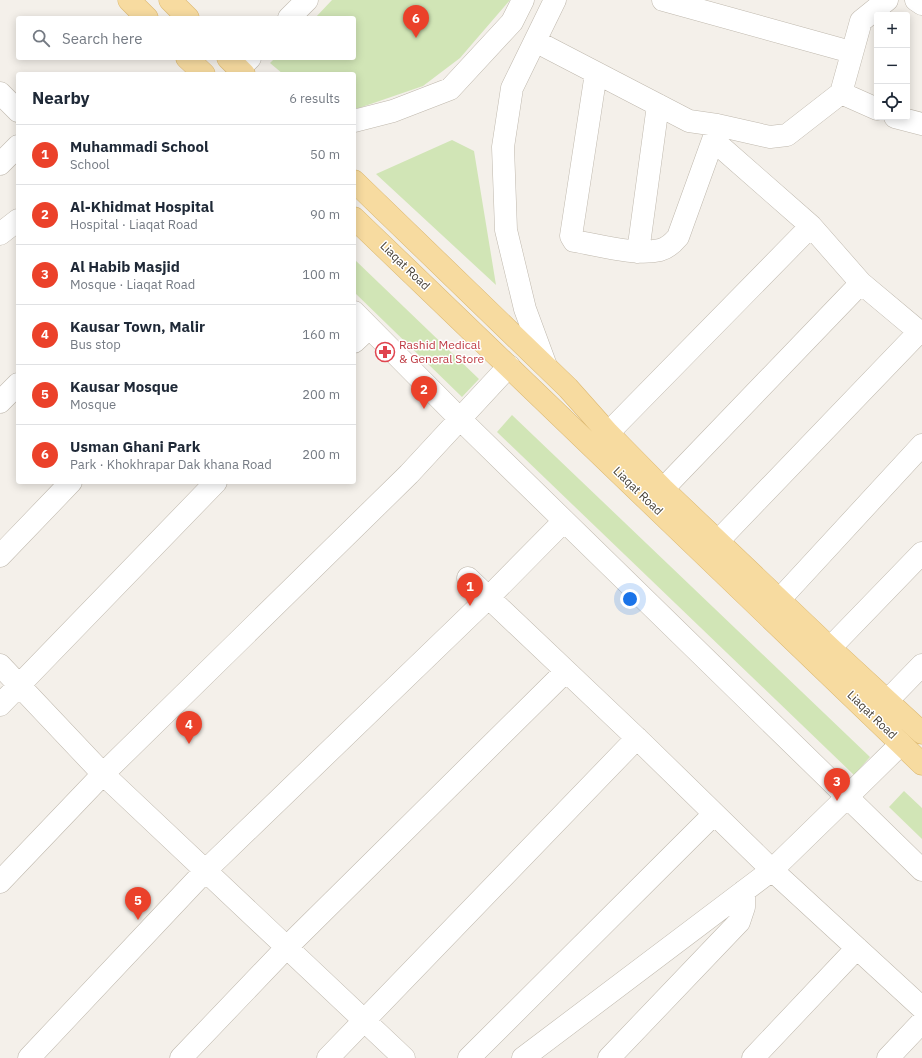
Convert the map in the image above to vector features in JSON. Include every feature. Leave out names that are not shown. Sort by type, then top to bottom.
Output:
[{"type":"main road","points":[[129,0],[145,16]]},
{"type":"main road","points":[[170,0],[186,16]]},
{"type":"main road","points":[[356,184],[546,366],[568,388],[608,433],[663,488],[780,598],[830,648],[922,733]]},
{"type":"main road","name":"Liaqat Road","points":[[356,220],[510,366],[922,764]]},
{"type":"street","points":[[291,16],[307,0]]},
{"type":"street","points":[[356,120],[393,111],[450,89],[512,22],[523,0]]},
{"type":"street","points":[[546,366],[525,309],[506,230],[503,147],[512,88],[555,0]]},
{"type":"street","points":[[663,0],[851,52]]},
{"type":"street","points":[[535,41],[658,105],[715,132],[770,137],[788,135],[840,93],[861,21],[887,0]]},
{"type":"street","points":[[916,0],[922,4]]},
{"type":"street","points":[[596,73],[571,236],[574,241],[638,252],[661,250],[671,245],[678,237],[715,132]]},
{"type":"street","points":[[0,93],[16,109]]},
{"type":"street","points":[[840,93],[874,108]]},
{"type":"street","points":[[638,252],[658,105]]},
{"type":"street","points":[[907,120],[922,124]]},
{"type":"street","points":[[715,132],[811,226],[862,283],[921,333],[718,541]]},
{"type":"street","points":[[0,164],[16,148]]},
{"type":"street","points":[[0,234],[16,222]]},
{"type":"street","points":[[608,433],[811,226]]},
{"type":"street","points":[[663,488],[862,283]]},
{"type":"street","points":[[356,318],[362,335],[460,419],[922,870]]},
{"type":"street","points":[[0,882],[104,774],[409,474],[510,366]]},
{"type":"street","points":[[0,402],[16,386]]},
{"type":"street","points":[[780,598],[922,445]]},
{"type":"street","points":[[0,556],[70,484]]},
{"type":"street","points":[[0,705],[214,484]]},
{"type":"street","points":[[29,1058],[206,870],[488,598],[564,521]]},
{"type":"street","points":[[830,648],[922,553]]},
{"type":"street","points":[[468,578],[637,738],[772,870],[922,1008]]},
{"type":"street","points":[[0,665],[104,774],[404,1058]]},
{"type":"street","points":[[888,700],[922,665]]},
{"type":"street","points":[[180,1058],[287,947],[566,671]]},
{"type":"street","points":[[328,1058],[637,738]]},
{"type":"street","points":[[523,1058],[772,870],[901,744]]},
{"type":"street","points":[[469,1058],[714,814]]},
{"type":"street","points":[[609,1058],[739,922],[744,907],[744,891]]},
{"type":"street","points":[[753,1058],[857,948]]},
{"type":"street","points":[[888,1058],[922,1022]]},
{"type":"green space","points":[[332,0],[510,0],[460,58],[423,86],[359,108],[356,108],[356,72],[281,72],[270,63],[273,60],[356,60],[356,16],[317,16]]},
{"type":"green space","points":[[452,140],[474,151],[496,285],[376,174]]},
{"type":"green space","points":[[356,261],[479,379],[462,397],[356,294]]},
{"type":"green space","points":[[512,415],[870,757],[854,775],[497,432]]},
{"type":"green space","points":[[904,791],[922,808],[922,839],[889,807]]},
{"type":"place","name":"Usman Ghani Park","points":[[416,38]]},
{"type":"place","name":"Rashid Medical & General Store","points":[[385,352]]},
{"type":"place","name":"Al-Khidmat Hospital","points":[[424,409]]},
{"type":"place","name":"Muhammadi School","points":[[470,606]]},
{"type":"place","name":"Kausar Town, Malir","points":[[189,744]]},
{"type":"place","name":"Al Habib Masjid","points":[[837,801]]},
{"type":"place","name":"Kausar Mosque","points":[[138,920]]}]
